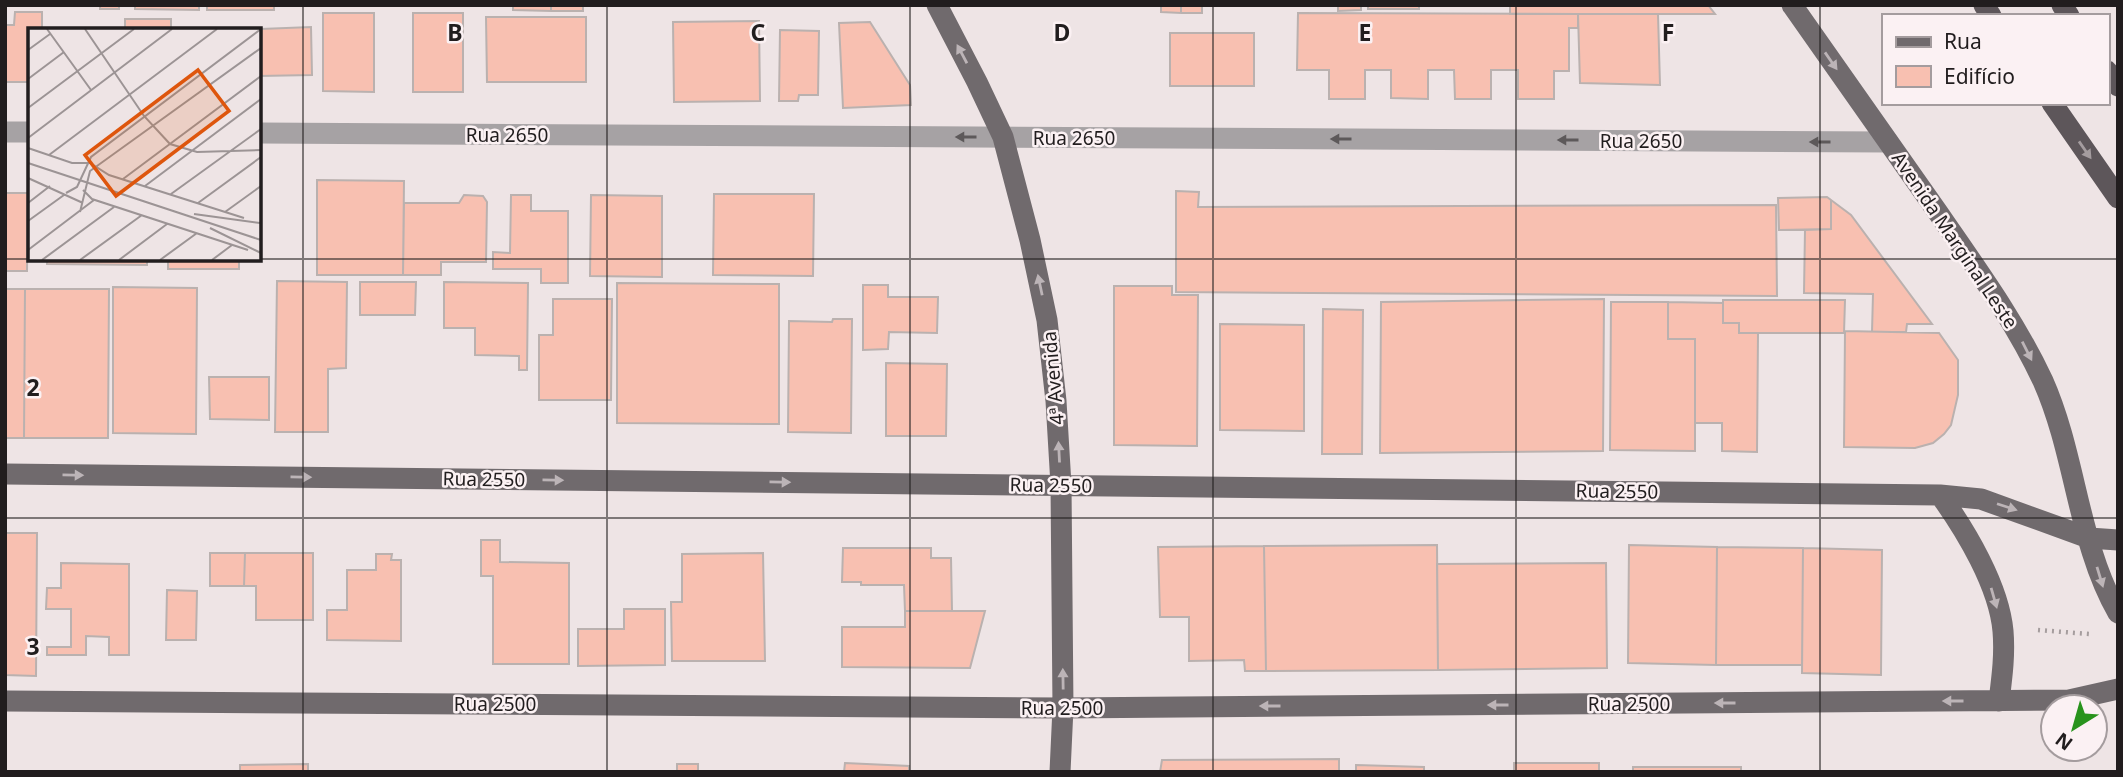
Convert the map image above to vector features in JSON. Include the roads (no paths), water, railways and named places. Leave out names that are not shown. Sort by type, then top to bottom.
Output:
[{"type":"highway","points":[[2053,105],[2118,198]]},
{"type":"main road","name":"4ª Avenida","points":[[937,5],[1003,137],[1030,240],[1047,320],[1056,401],[1061,485],[1063,708],[1060,772]]},
{"type":"main road","name":"Avenida Marginal Leste","points":[[1792,5],[2009,316],[2043,382],[2069,456],[2105,590],[2118,613]]},
{"type":"main road","name":"Rua 2550","points":[[5,474],[1940,495],[1981,499],[2089,538],[2118,540]]},
{"type":"main road","points":[[1940,495],[1965,528],[1989,579],[2003,628],[2004,668],[1999,701]]},
{"type":"main road","name":"Rua 2500","points":[[5,701],[1063,708],[2069,701],[2118,690]]},
{"type":"street","points":[[5,132],[28,132]]},
{"type":"street","name":"Rua 2650","points":[[261,134],[1888,142]]}]
